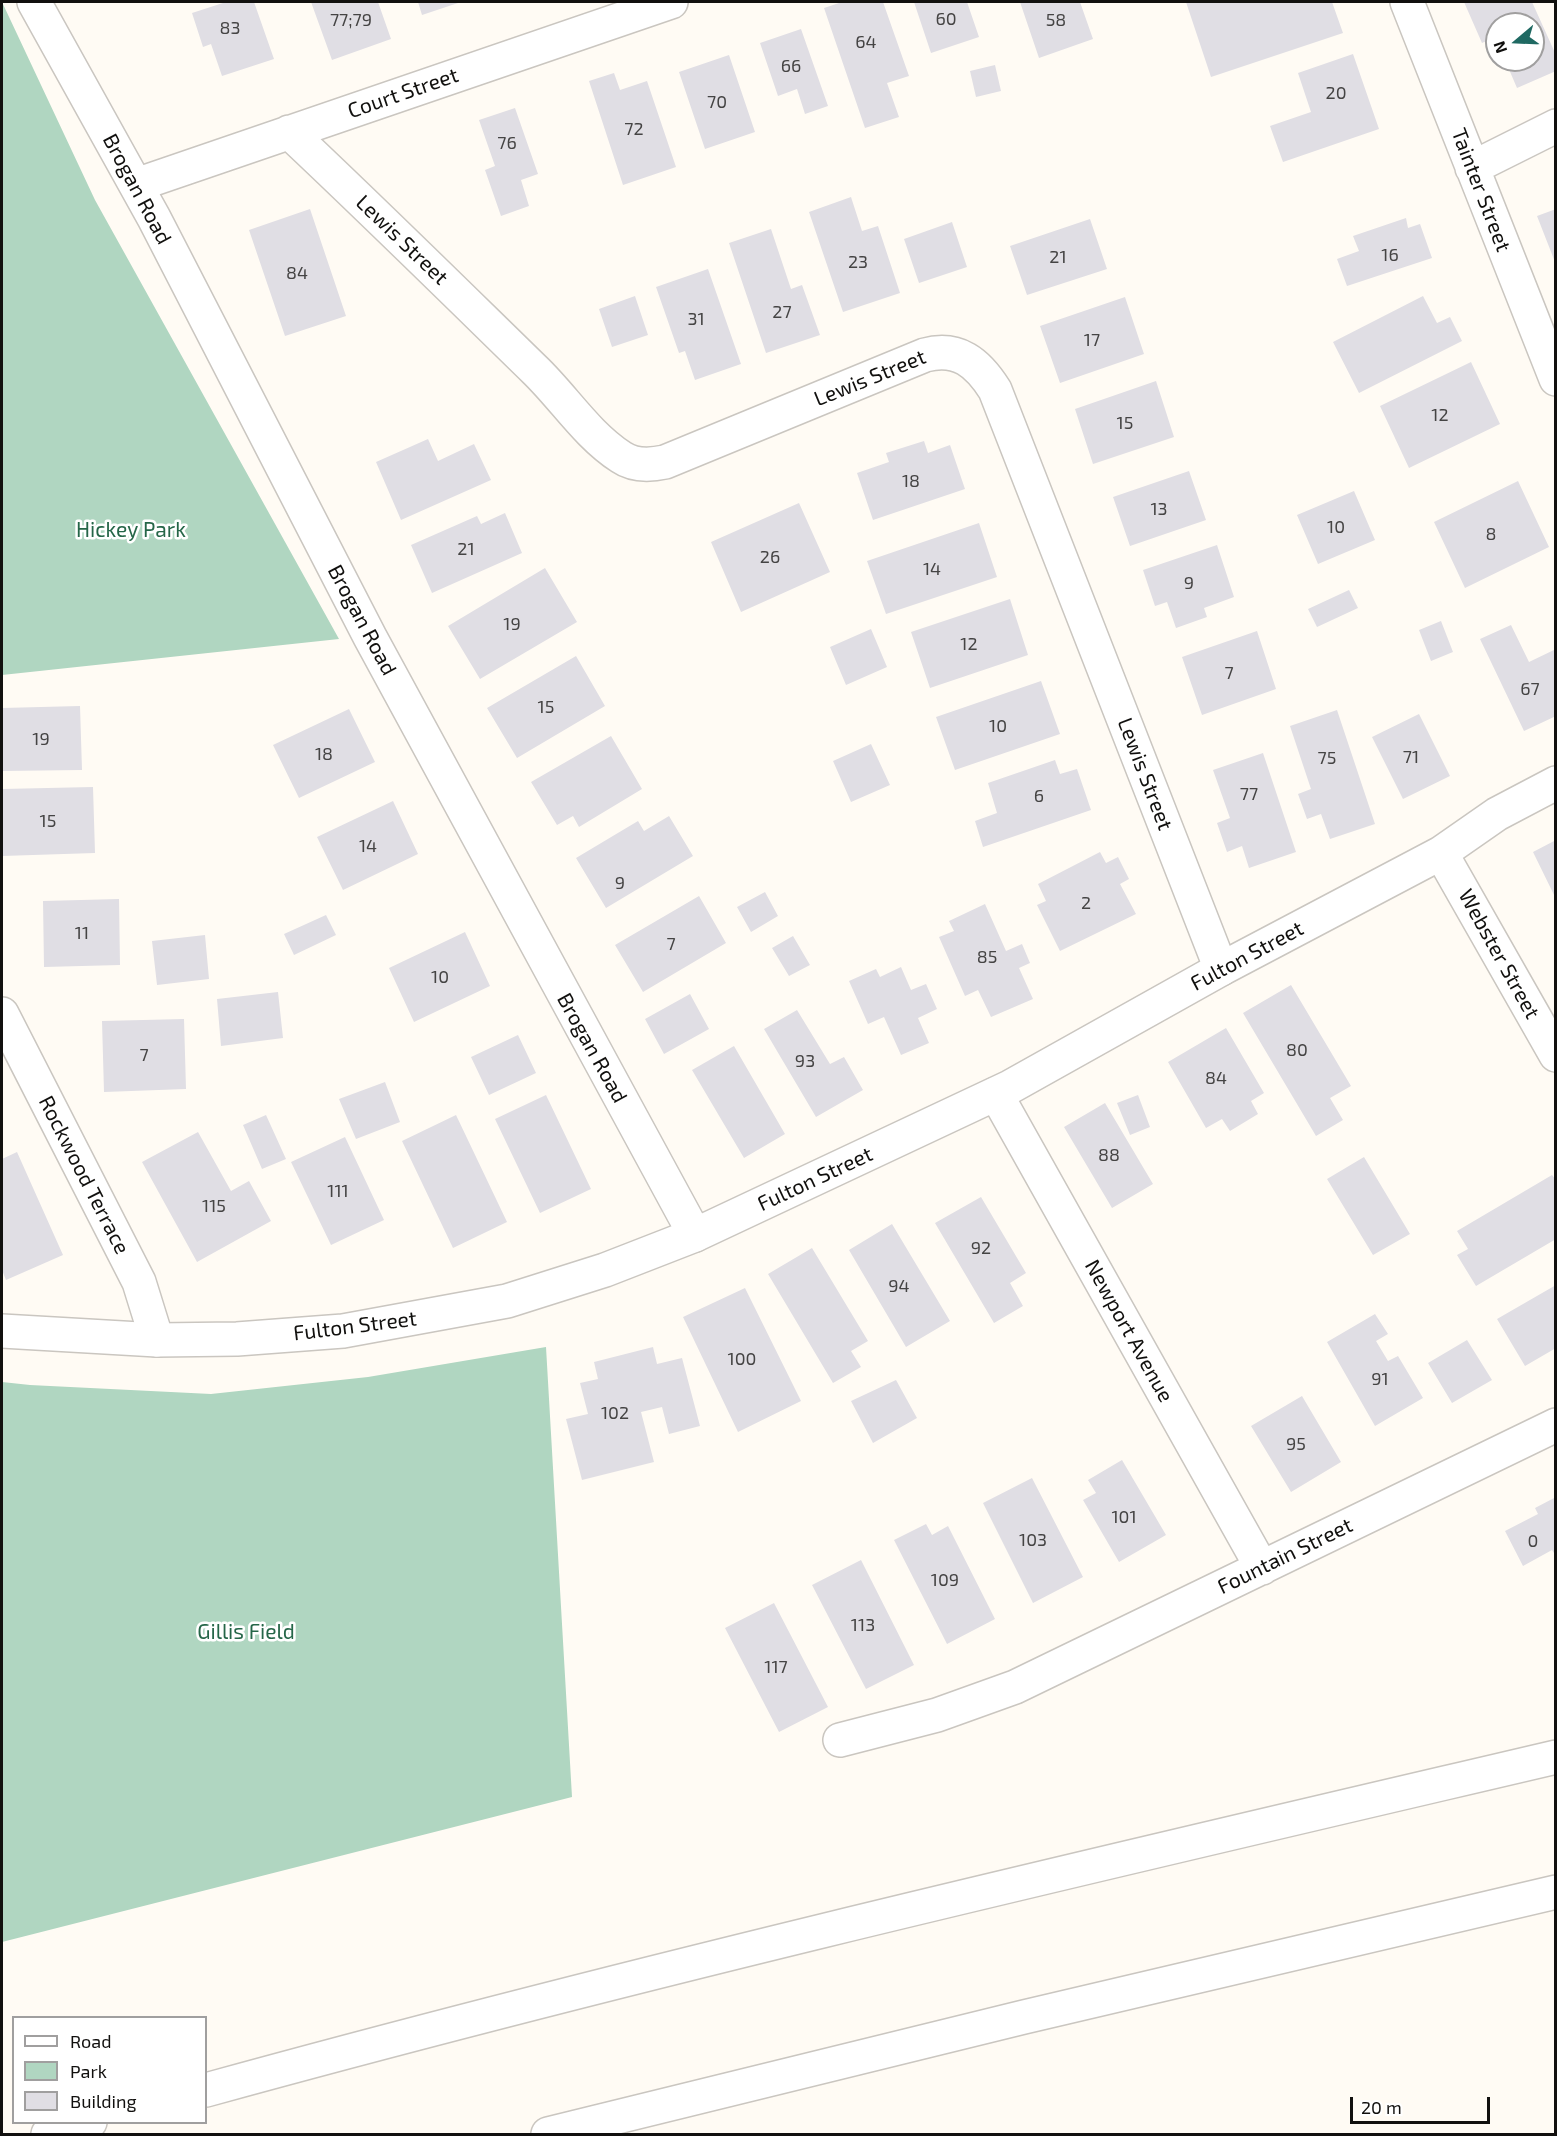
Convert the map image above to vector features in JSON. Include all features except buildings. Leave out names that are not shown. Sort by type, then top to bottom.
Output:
[{"type":"main road","name":"Brogan Road","points":[[34,2],[136,185],[370,637],[695,1235]]},
{"type":"main road","name":"Court Street","points":[[136,185],[671,2]]},
{"type":"main road","name":"Tainter Street","points":[[1407,2],[1556,380]]},
{"type":"main road","points":[[1472,168],[1556,126]]},
{"type":"main road","name":"Lewis Street","points":[[290,132],[544,379],[597,439],[624,460],[652,465],[665,462],[925,355],[940,351],[957,354],[978,369],[995,390],[1221,969]]},
{"type":"main road","name":"Fulton Street","points":[[2,1331],[157,1340],[237,1339],[343,1331],[507,1301],[605,1270],[695,1235],[996,1094],[1221,969],[1441,854],[1497,814],[1556,783]]},
{"type":"main road","name":"Webster Street","points":[[1441,854],[1556,1055]]},
{"type":"main road","name":"Rockwood Terrace","points":[[2,1014],[139,1282],[157,1340]]},
{"type":"main road","name":"Newport Avenue","points":[[996,1094],[1262,1568]]},
{"type":"main road","name":"Fountain Street","points":[[840,1740],[937,1715],[1015,1687],[1556,1425]]},
{"type":"main road","points":[[207,2090],[630,1978],[1556,1756]]},
{"type":"main road","points":[[548,2134],[1024,2017],[1556,1892]]},
{"type":"main road","points":[[48,2134],[83,2124]]},
{"type":"green space","name":"Hickey Park","points":[[2,2],[95,200],[339,639],[2,675]]},
{"type":"green space","name":"Gillis Field","points":[[546,1347],[572,1797],[2,1942],[2,1382],[211,1394],[368,1377]]}]
